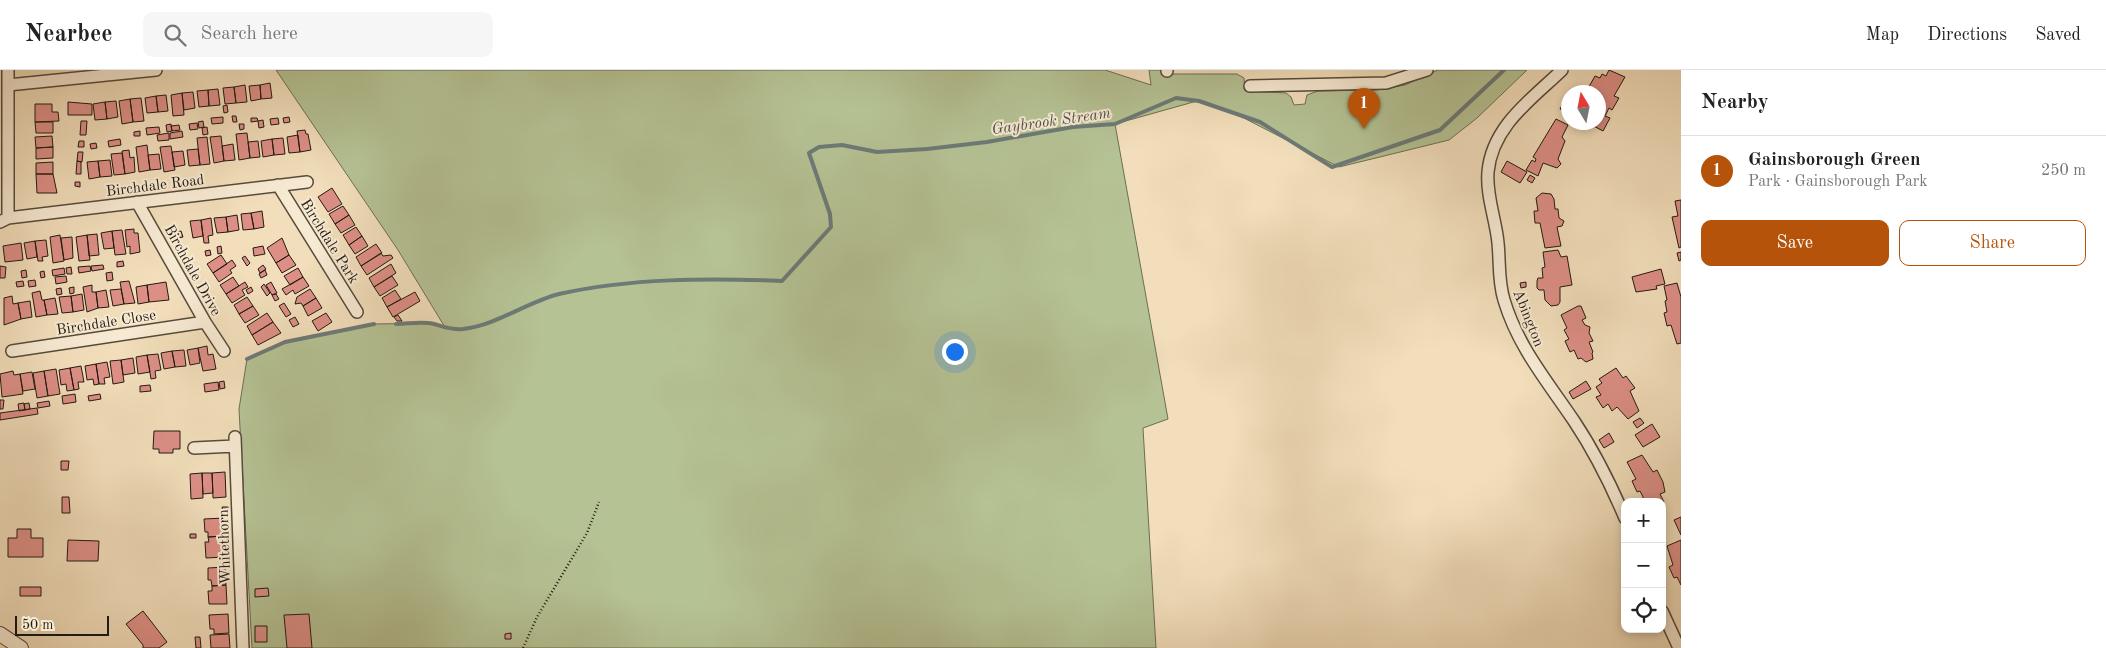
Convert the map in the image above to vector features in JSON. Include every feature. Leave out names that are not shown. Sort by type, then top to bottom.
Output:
[{"type":"street","points":[[4,220],[8,70]]},
{"type":"street","points":[[8,85],[156,70]]},
{"type":"street","points":[[1250,86],[1386,82],[1427,70]]},
{"type":"street","name":"Abington","points":[[1562,70],[1511,118],[1493,151],[1488,172],[1498,243],[1498,274],[1503,299],[1526,352],[1574,422],[1602,470],[1621,510]]},
{"type":"street","name":"Birchdale Road","points":[[4,220],[307,182]]},
{"type":"street","name":"Birchdale Park","points":[[278,185],[357,312]]},
{"type":"street","name":"Birchdale Drive","points":[[137,202],[205,322],[224,351]]},
{"type":"street","name":"Birchdale Close","points":[[12,351],[205,322]]},
{"type":"street","name":"Whitethorn","points":[[194,448],[235,441],[243,648]]},
{"type":"street","points":[[1666,619],[1680,648]]},
{"type":"street","points":[[0,634],[21,648]]},
{"type":"path","points":[[523,648],[537,617],[587,533],[599,502]]},
{"type":"green space","points":[[276,70],[1105,70],[1151,85],[1149,70],[1161,70],[1162,74],[1237,74],[1244,78],[1245,91],[1286,93],[1291,97],[1294,105],[1305,104],[1307,95],[1318,91],[1377,90],[1405,85],[1438,70],[1527,70],[1477,118],[1449,140],[1339,167],[1238,115],[1197,101],[1115,124],[1168,419],[1143,428],[1156,648],[252,648],[239,409],[247,359],[285,342],[374,324],[433,323],[446,329],[398,250]]},
{"type":"building","points":[[1609,70],[1625,77],[1614,96],[1619,98],[1612,110],[1609,108],[1606,114],[1606,85],[1590,85],[1595,76],[1600,78],[1602,74],[1606,76]]},
{"type":"building","points":[[270,83],[272,98],[261,99],[260,85]]},
{"type":"building","points":[[245,85],[247,102],[236,103],[234,87]]},
{"type":"building","points":[[260,85],[261,99],[251,101],[249,86]]},
{"type":"building","points":[[234,87],[236,103],[225,104],[223,88]]},
{"type":"building","points":[[218,89],[220,105],[209,106],[208,90]]},
{"type":"building","points":[[208,90],[209,106],[199,107],[197,91]]},
{"type":"building","points":[[193,92],[195,108],[184,110],[182,93]]},
{"type":"building","points":[[182,93],[184,115],[173,116],[171,95]]},
{"type":"building","points":[[166,95],[168,111],[158,112],[156,96]]},
{"type":"building","points":[[156,96],[158,112],[147,113],[145,98]]},
{"type":"building","points":[[141,98],[144,121],[133,122],[130,99]]},
{"type":"building","points":[[130,99],[133,122],[122,124],[119,101]]},
{"type":"building","points":[[116,101],[118,117],[107,119],[105,102]]},
{"type":"building","points":[[68,102],[92,104],[92,115],[68,115]]},
{"type":"building","points":[[105,102],[107,119],[95,120],[93,104]]},
{"type":"building","points":[[35,104],[52,104],[52,112],[58,112],[59,121],[35,122]]},
{"type":"building","points":[[227,105],[228,112],[224,113],[223,106]]},
{"type":"building","points":[[232,116],[236,116],[237,122],[233,122]]},
{"type":"building","points":[[1606,116],[1610,118],[1606,125]]},
{"type":"building","points":[[223,117],[223,123],[212,124],[211,118]]},
{"type":"building","points":[[289,117],[290,122],[284,123],[283,118]]},
{"type":"building","points":[[251,118],[257,118],[258,121],[251,122]]},
{"type":"building","points":[[278,118],[279,124],[271,125],[270,119]]},
{"type":"building","points":[[1556,119],[1561,122],[1561,130],[1566,130],[1562,137],[1565,141],[1558,159],[1561,164],[1557,168],[1543,163],[1538,176],[1526,170],[1532,160],[1535,162],[1536,159],[1533,157]]},
{"type":"building","points":[[263,120],[264,127],[259,128],[258,121]]},
{"type":"building","points":[[81,121],[87,121],[86,135],[80,135]]},
{"type":"building","points":[[203,121],[204,127],[199,128],[198,122]]},
{"type":"building","points":[[35,122],[53,122],[53,133],[36,133]]},
{"type":"building","points":[[197,123],[198,129],[190,130],[189,124]]},
{"type":"building","points":[[171,124],[172,131],[167,132],[166,125]]},
{"type":"building","points":[[239,124],[244,124],[244,129],[240,130]]},
{"type":"building","points":[[179,125],[180,130],[172,131],[171,126]]},
{"type":"building","points":[[159,127],[160,133],[147,135],[146,128]]},
{"type":"building","points":[[207,127],[208,134],[203,135],[202,128]]},
{"type":"building","points":[[305,130],[306,134],[308,134],[311,150],[300,152],[297,131]]},
{"type":"building","points":[[140,131],[140,136],[134,136],[134,132]]},
{"type":"building","points":[[182,131],[183,137],[170,139],[170,133]]},
{"type":"building","points":[[169,133],[169,140],[158,141],[157,135]]},
{"type":"building","points":[[247,133],[250,158],[239,160],[236,134]]},
{"type":"building","points":[[298,135],[300,152],[289,153],[287,137]]},
{"type":"building","points":[[52,136],[53,147],[36,148],[35,137]]},
{"type":"building","points":[[221,136],[224,161],[214,163],[210,137]]},
{"type":"building","points":[[207,137],[210,164],[200,165],[197,138]]},
{"type":"building","points":[[283,138],[285,154],[274,155],[272,139]]},
{"type":"building","points":[[120,139],[121,145],[109,147],[108,141]]},
{"type":"building","points":[[272,139],[274,155],[263,157],[261,141]]},
{"type":"building","points":[[79,141],[84,141],[84,147],[78,147]]},
{"type":"building","points":[[258,141],[260,157],[250,158],[248,142]]},
{"type":"building","points":[[96,143],[97,148],[91,149],[90,144]]},
{"type":"building","points":[[233,144],[235,160],[224,161],[222,146]]},
{"type":"building","points":[[147,145],[150,170],[139,172],[136,147]]},
{"type":"building","points":[[171,146],[175,170],[164,172],[160,147]]},
{"type":"building","points":[[53,147],[53,158],[36,159],[36,148]]},
{"type":"building","points":[[198,149],[200,165],[189,166],[187,150]]},
{"type":"building","points":[[129,150],[130,158],[134,157],[135,172],[125,174],[122,151]]},
{"type":"building","points":[[183,151],[185,165],[174,167],[172,152]]},
{"type":"building","points":[[78,152],[83,152],[82,162],[77,161]]},
{"type":"building","points":[[122,153],[125,174],[114,175],[111,154]]},
{"type":"building","points":[[159,154],[161,169],[150,170],[148,155]]},
{"type":"building","points":[[110,160],[112,176],[100,177],[98,161]]},
{"type":"building","points":[[77,161],[81,162],[81,174],[76,174]]},
{"type":"building","points":[[98,161],[100,177],[89,179],[87,162]]},
{"type":"building","points":[[1507,161],[1527,172],[1520,183],[1501,172]]},
{"type":"building","points":[[53,162],[53,174],[36,174],[36,163]]},
{"type":"building","points":[[36,174],[53,174],[57,193],[37,193]]},
{"type":"building","points":[[1530,175],[1535,178],[1532,183],[1527,180]]},
{"type":"building","points":[[75,182],[80,182],[80,187],[75,186]]},
{"type":"building","points":[[332,188],[342,204],[328,212],[318,197]]},
{"type":"building","points":[[1542,193],[1551,194],[1554,199],[1555,209],[1558,209],[1559,218],[1564,221],[1562,226],[1557,227],[1561,246],[1545,248],[1540,223],[1535,223],[1534,211],[1538,211],[1536,198]]},
{"type":"building","points":[[1681,200],[1681,247],[1679,248],[1672,217],[1678,216],[1675,201]]},
{"type":"building","points":[[343,206],[349,215],[335,224],[329,214]]},
{"type":"building","points":[[262,211],[264,227],[254,229],[251,213]]},
{"type":"building","points":[[251,213],[254,229],[243,230],[241,214]]},
{"type":"building","points":[[237,215],[239,230],[228,232],[226,217]]},
{"type":"building","points":[[349,215],[355,225],[341,233],[335,224]]},
{"type":"building","points":[[226,217],[228,232],[217,233],[214,218]]},
{"type":"building","points":[[211,218],[213,235],[208,236],[209,243],[204,243],[201,220]]},
{"type":"building","points":[[201,220],[203,236],[193,238],[190,221]]},
{"type":"building","points":[[356,227],[362,236],[349,245],[343,235]]},
{"type":"building","points":[[134,229],[134,233],[138,233],[140,252],[130,254],[130,246],[127,247],[125,230]]},
{"type":"building","points":[[122,230],[126,254],[115,255],[112,231]]},
{"type":"building","points":[[112,231],[114,248],[104,249],[101,233]]},
{"type":"building","points":[[181,231],[183,237],[174,239],[171,233]]},
{"type":"building","points":[[97,234],[99,255],[89,256],[87,235]]},
{"type":"building","points":[[60,235],[64,261],[53,263],[50,237]]},
{"type":"building","points":[[87,235],[90,260],[79,261],[76,237]]},
{"type":"building","points":[[362,236],[368,246],[355,254],[349,245]]},
{"type":"building","points":[[72,237],[73,258],[64,260],[61,238]]},
{"type":"building","points":[[282,238],[289,255],[276,263],[267,248]]},
{"type":"building","points":[[46,240],[48,256],[42,257],[43,261],[38,261],[35,241]]},
{"type":"building","points":[[35,241],[37,257],[27,259],[24,243]]},
{"type":"building","points":[[21,243],[23,260],[5,262],[3,246]]},
{"type":"building","points":[[376,244],[382,253],[361,266],[356,257]]},
{"type":"building","points":[[221,246],[222,253],[218,254],[217,247]]},
{"type":"building","points":[[263,246],[265,254],[254,256],[253,248]]},
{"type":"building","points":[[210,250],[211,255],[206,256],[205,251]]},
{"type":"building","points":[[1558,250],[1561,257],[1567,256],[1572,285],[1560,287],[1560,302],[1558,305],[1551,306],[1545,300],[1544,290],[1537,288],[1537,281],[1538,278],[1543,278],[1542,268],[1545,267],[1543,252]]},
{"type":"building","points":[[1681,252],[1681,260],[1679,261],[1677,253]]},
{"type":"building","points":[[381,253],[383,256],[391,255],[393,258],[367,275],[361,266]]},
{"type":"building","points":[[221,255],[227,264],[213,273],[207,264]]},
{"type":"building","points":[[289,255],[296,265],[282,273],[276,263]]},
{"type":"building","points":[[245,256],[250,263],[247,266],[242,258]]},
{"type":"building","points":[[232,260],[236,266],[230,270],[232,273],[219,282],[213,273]]},
{"type":"building","points":[[123,261],[124,266],[117,267],[117,262]]},
{"type":"building","points":[[391,264],[396,273],[374,287],[369,278]]},
{"type":"building","points":[[103,265],[104,269],[92,271],[91,266]]},
{"type":"building","points":[[263,265],[266,269],[260,273],[258,269]]},
{"type":"building","points":[[0,266],[6,267],[5,278],[0,278]]},
{"type":"building","points":[[90,266],[91,271],[79,273],[78,267]]},
{"type":"building","points":[[71,267],[72,274],[67,274],[66,268]]},
{"type":"building","points":[[64,268],[65,274],[53,276],[52,270]]},
{"type":"building","points":[[298,268],[303,277],[290,285],[284,276]]},
{"type":"building","points":[[1661,269],[1665,284],[1656,286],[1657,289],[1636,292],[1632,277]]},
{"type":"building","points":[[26,270],[27,277],[22,278],[21,271]]},
{"type":"building","points":[[265,270],[267,275],[261,278],[259,274]]},
{"type":"building","points":[[44,271],[45,277],[41,278],[40,272]]},
{"type":"building","points":[[112,272],[113,280],[107,281],[106,273]]},
{"type":"building","points":[[66,276],[67,282],[56,284],[55,277]]},
{"type":"building","points":[[392,276],[398,285],[380,296],[374,287]]},
{"type":"building","points":[[233,277],[239,286],[226,294],[220,285]]},
{"type":"building","points":[[303,277],[309,286],[295,294],[293,290],[286,295],[282,289]]},
{"type":"building","points":[[35,280],[36,286],[29,287],[28,281]]},
{"type":"building","points":[[23,281],[24,286],[17,287],[16,282]]},
{"type":"building","points":[[129,281],[135,303],[124,304],[120,282]]},
{"type":"building","points":[[166,282],[169,300],[149,302],[147,285]]},
{"type":"building","points":[[245,282],[248,287],[242,290],[245,295],[232,303],[226,294]]},
{"type":"building","points":[[271,282],[277,293],[272,295],[266,285]]},
{"type":"building","points":[[1526,282],[1526,287],[1521,288],[1520,283]]},
{"type":"building","points":[[1677,283],[1681,297],[1681,343],[1677,344],[1671,325],[1667,326],[1664,313],[1667,312],[1665,301],[1667,300],[1664,286]]},
{"type":"building","points":[[264,284],[270,293],[267,296],[261,287]]},
{"type":"building","points":[[92,285],[92,292],[96,292],[98,308],[87,312],[83,287]]},
{"type":"building","points":[[147,285],[149,302],[138,304],[136,287]]},
{"type":"building","points":[[74,287],[74,293],[70,294],[69,288]]},
{"type":"building","points":[[251,287],[253,291],[248,294],[246,290]]},
{"type":"building","points":[[61,288],[62,294],[57,295],[56,289]]},
{"type":"building","points":[[121,289],[124,304],[113,306],[110,290]]},
{"type":"building","points":[[310,289],[316,298],[303,306],[301,303],[295,304],[297,297]]},
{"type":"building","points":[[106,290],[109,307],[98,308],[96,292]]},
{"type":"building","points":[[395,290],[401,299],[387,307],[382,298]]},
{"type":"building","points":[[40,291],[47,315],[36,317],[32,293]]},
{"type":"building","points":[[415,292],[420,301],[393,317],[387,307]]},
{"type":"building","points":[[82,294],[84,310],[73,312],[71,296]]},
{"type":"building","points":[[276,294],[279,299],[275,301],[272,295]]},
{"type":"building","points":[[12,296],[13,304],[18,303],[21,319],[4,325],[4,298]]},
{"type":"building","points":[[71,296],[73,312],[62,313],[59,297]]},
{"type":"building","points":[[247,297],[253,306],[239,314],[234,305]]},
{"type":"building","points":[[55,298],[58,314],[47,315],[44,300]]},
{"type":"building","points":[[316,298],[322,308],[308,316],[303,306]]},
{"type":"building","points":[[30,301],[32,317],[21,319],[18,303]]},
{"type":"building","points":[[284,303],[291,314],[286,317],[279,306]]},
{"type":"building","points":[[253,306],[259,315],[245,323],[239,314]]},
{"type":"building","points":[[1581,306],[1586,318],[1582,320],[1585,325],[1590,327],[1589,333],[1593,341],[1589,342],[1593,352],[1593,359],[1586,362],[1581,358],[1578,359],[1574,350],[1570,352],[1565,341],[1569,339],[1564,330],[1567,328],[1561,315]]},
{"type":"building","points":[[267,313],[273,322],[252,335],[247,326]]},
{"type":"building","points":[[326,313],[332,322],[318,331],[312,321]]},
{"type":"building","points":[[398,315],[402,321],[397,321],[394,317]]},
{"type":"building","points":[[295,317],[299,324],[293,327],[289,320]]},
{"type":"building","points":[[273,322],[281,333],[258,345],[252,335]]},
{"type":"building","points":[[207,346],[208,355],[213,354],[216,369],[203,371],[198,348]]},
{"type":"building","points":[[198,348],[200,363],[190,365],[187,350]]},
{"type":"building","points":[[184,350],[186,366],[175,367],[172,351]]},
{"type":"building","points":[[172,351],[175,367],[164,369],[161,353]]},
{"type":"building","points":[[158,354],[161,370],[155,371],[156,378],[151,379],[147,355]]},
{"type":"building","points":[[147,355],[150,372],[138,374],[136,357]]},
{"type":"building","points":[[133,358],[135,373],[123,375],[121,360]]},
{"type":"building","points":[[121,360],[124,382],[113,384],[110,361]]},
{"type":"building","points":[[107,362],[110,377],[104,378],[105,384],[99,384],[96,364]]},
{"type":"building","points":[[96,364],[99,384],[94,385],[93,379],[87,380],[85,366]]},
{"type":"building","points":[[81,366],[84,382],[78,382],[79,389],[74,390],[70,368]]},
{"type":"building","points":[[70,368],[74,390],[67,391],[66,384],[61,385],[59,370]]},
{"type":"building","points":[[1616,368],[1623,378],[1626,376],[1635,388],[1630,391],[1639,411],[1628,419],[1617,407],[1612,411],[1608,404],[1603,408],[1596,397],[1601,395],[1596,387],[1602,383],[1599,379]]},
{"type":"building","points":[[56,369],[60,394],[48,396],[44,371]]},
{"type":"building","points":[[13,371],[14,375],[20,374],[23,394],[2,397],[0,374]]},
{"type":"building","points":[[44,371],[48,396],[37,398],[33,373]]},
{"type":"building","points":[[32,372],[35,389],[23,391],[20,374]]},
{"type":"building","points":[[224,381],[225,388],[220,389],[219,382]]},
{"type":"building","points":[[1586,381],[1591,389],[1573,399],[1569,392]]},
{"type":"building","points":[[218,382],[219,390],[205,392],[204,384]]},
{"type":"building","points":[[150,385],[151,391],[140,392],[140,386]]},
{"type":"building","points":[[75,394],[76,402],[63,404],[62,396]]},
{"type":"building","points":[[100,394],[101,399],[89,401],[88,396]]},
{"type":"building","points":[[0,400],[4,400],[3,409],[0,409]]},
{"type":"building","points":[[49,401],[50,406],[38,408],[37,403]]},
{"type":"building","points":[[24,403],[25,410],[19,411],[18,404]]},
{"type":"building","points":[[29,403],[30,409],[25,410],[24,404]]},
{"type":"building","points":[[37,408],[38,414],[0,420],[0,413]]},
{"type":"building","points":[[1640,418],[1644,423],[1637,428],[1633,422]]},
{"type":"building","points":[[1652,424],[1660,437],[1643,447],[1635,435]]},
{"type":"building","points":[[154,431],[180,431],[180,449],[173,449],[173,453],[159,453],[159,449],[153,449]]},
{"type":"building","points":[[1609,433],[1614,442],[1604,448],[1599,440]]},
{"type":"building","points":[[1642,455],[1653,472],[1657,470],[1663,482],[1665,492],[1660,494],[1662,498],[1644,498],[1640,491],[1637,492],[1632,481],[1636,479],[1627,462]]},
{"type":"building","points":[[61,461],[69,461],[68,470],[61,470]]},
{"type":"building","points":[[225,472],[226,497],[213,498],[212,473]]},
{"type":"building","points":[[202,473],[212,473],[213,493],[203,494]]},
{"type":"building","points":[[202,473],[203,498],[191,499],[190,474]]},
{"type":"building","points":[[62,497],[69,497],[70,513],[62,513]]},
{"type":"building","points":[[222,507],[228,507],[228,512],[223,512]]},
{"type":"building","points":[[1681,517],[1681,535],[1674,520]]},
{"type":"building","points":[[224,518],[225,536],[208,537],[208,532],[205,532],[204,519]]},
{"type":"building","points":[[17,529],[31,529],[31,538],[43,538],[43,557],[8,557],[8,538],[17,538]]},
{"type":"building","points":[[190,534],[196,534],[196,538],[190,538]]},
{"type":"building","points":[[225,536],[226,557],[206,558],[205,542],[209,542],[208,537]]},
{"type":"building","points":[[68,540],[99,541],[98,561],[67,561]]},
{"type":"building","points":[[1681,540],[1681,585],[1677,577],[1674,578],[1669,567],[1673,565],[1667,546]]},
{"type":"building","points":[[225,567],[226,585],[212,586],[211,580],[208,580],[208,568]]},
{"type":"building","points":[[226,585],[227,604],[209,604],[208,591],[212,591],[212,586]]},
{"type":"building","points":[[20,587],[41,587],[41,596],[20,596]]},
{"type":"building","points":[[268,588],[269,596],[255,597],[255,589]]},
{"type":"building","points":[[143,611],[167,642],[159,648],[143,648],[143,645],[126,624]]},
{"type":"building","points":[[228,614],[229,633],[214,634],[214,629],[210,629],[209,615]]},
{"type":"building","points":[[309,614],[312,648],[287,648],[284,615]]},
{"type":"building","points":[[255,626],[267,626],[267,642],[255,642]]},
{"type":"building","points":[[511,633],[511,639],[505,639],[505,634]]},
{"type":"building","points":[[229,634],[230,648],[211,648],[210,635]]},
{"type":"building","points":[[195,637],[200,637],[201,648],[196,648]]},
{"type":"waterway","name":"Gaybrook Stream","points":[[396,324],[425,323],[451,329],[476,327],[559,294],[614,285],[670,280],[782,281],[831,227],[830,214],[809,153],[819,147],[842,145],[877,152],[927,149],[987,142],[1073,127],[1115,124],[1176,98],[1199,101],[1260,122],[1332,167],[1440,130],[1504,70]]},
{"type":"waterway","name":"Gaybrook Stream","points":[[247,359],[285,342],[374,324]]},
{"type":"place","name":"Gainsborough Green","points":[[1364,129]]}]
